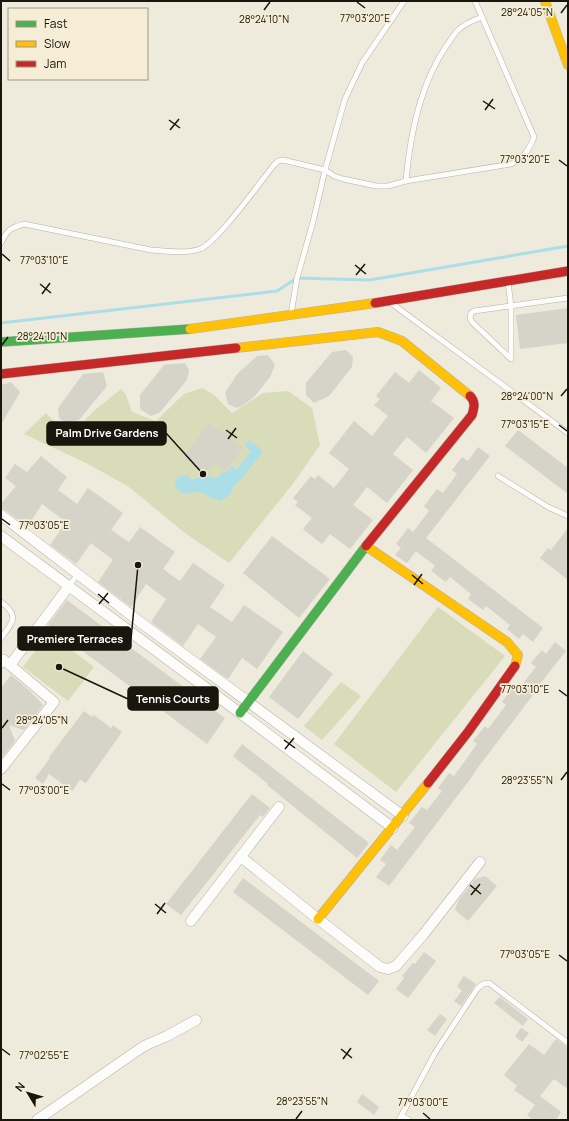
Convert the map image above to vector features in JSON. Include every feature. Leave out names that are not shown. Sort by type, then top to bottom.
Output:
[{"type":"street","points":[[545,1],[568,65]]},
{"type":"street","points":[[1,342],[195,329],[388,301],[568,271]]},
{"type":"street","points":[[1,374],[378,332],[402,340],[472,398],[475,406],[472,415],[366,546],[240,713]]},
{"type":"street","points":[[1,515],[140,622],[403,816]]},
{"type":"street","points":[[1,536],[393,828]]},
{"type":"street","points":[[318,919],[403,816],[468,732],[515,668],[518,655],[507,642],[366,546]]},
{"type":"street","points":[[1,769],[54,702],[5,664],[69,586]]},
{"type":"street","points":[[191,921],[279,808]]},
{"type":"street","points":[[241,857],[380,967],[388,969],[396,966],[423,935],[480,862]]},
{"type":"street","points":[[36,1120],[144,1046],[167,1036],[196,1020]]},
{"type":"lane","points":[[291,315],[297,278],[345,99],[362,63],[404,1]]},
{"type":"lane","points":[[1,243],[6,233],[13,227],[24,224],[151,250],[171,252],[201,249],[209,244],[230,221],[278,161],[283,160],[325,170],[334,176],[343,179],[376,186],[388,186],[406,181],[518,162],[526,154],[534,137],[475,1]]},
{"type":"lane","points":[[406,181],[409,154],[421,98],[438,58],[458,29],[482,17]]},
{"type":"lane","points":[[508,281],[511,306],[510,359],[472,322],[470,318],[471,313],[474,311],[511,306],[568,298]]},
{"type":"lane","points":[[388,301],[568,433]]},
{"type":"lane","points":[[498,476],[548,507],[568,516]]},
{"type":"lane","points":[[69,586],[78,574]]},
{"type":"lane","points":[[1,602],[8,607],[13,614],[14,621],[1,638]]},
{"type":"lane","points":[[409,1120],[401,1118],[435,1054],[477,989],[483,984],[489,983],[568,1042]]},
{"type":"green space","points":[[202,388],[214,395],[232,413],[263,393],[288,391],[312,408],[320,445],[292,485],[229,563],[185,533],[129,487],[86,463],[24,434],[46,413],[56,423],[78,427],[95,410],[121,389],[126,395],[132,412],[156,421],[184,394]]},
{"type":"green space","points":[[438,607],[505,656],[396,792],[334,744]]},
{"type":"green space","points":[[49,633],[94,667],[68,701],[23,667]]},
{"type":"green space","points":[[341,682],[361,696],[322,740],[304,726]]},
{"type":"water","points":[[249,440],[263,451],[240,481],[234,485],[228,496],[220,501],[202,492],[182,493],[176,488],[175,482],[178,477],[187,475],[192,480],[206,476],[214,478],[219,477],[222,472],[226,473],[232,466],[237,470],[251,451],[245,446]]},
{"type":"building","points":[[568,308],[568,343],[520,349],[516,315]]},
{"type":"building","points":[[346,350],[353,357],[352,367],[329,396],[314,403],[306,395],[306,383],[332,352]]},
{"type":"building","points":[[268,355],[275,365],[270,377],[255,396],[242,406],[236,408],[228,404],[225,393],[238,373],[257,356]]},
{"type":"building","points":[[185,363],[189,370],[187,380],[160,412],[151,416],[140,409],[140,395],[164,365]]},
{"type":"building","points":[[419,370],[441,388],[431,401],[454,418],[426,453],[407,437],[393,454],[413,470],[387,503],[367,487],[353,505],[373,520],[350,549],[330,534],[322,544],[303,529],[312,518],[295,505],[298,502],[293,498],[311,476],[315,479],[318,475],[334,488],[349,469],[329,453],[354,421],[372,436],[388,416],[374,405],[380,399],[376,396],[395,372],[409,383]]},
{"type":"building","points":[[103,372],[107,386],[79,420],[66,423],[59,418],[58,408],[83,374]]},
{"type":"building","points":[[11,382],[20,392],[1,425],[1,385]]},
{"type":"building","points":[[209,423],[220,431],[228,432],[232,440],[243,448],[225,471],[214,463],[206,474],[184,457]]},
{"type":"building","points":[[518,430],[568,468],[568,494],[505,446]]},
{"type":"building","points":[[478,447],[490,456],[426,538],[543,628],[533,642],[523,634],[519,639],[507,629],[510,625],[486,606],[483,610],[468,599],[471,594],[450,577],[446,582],[431,571],[435,566],[416,551],[407,563],[395,555],[401,548],[396,544],[408,528],[413,532],[429,511],[424,506],[437,489],[443,493],[457,474],[452,470],[462,457],[468,461]]},
{"type":"building","points":[[41,456],[67,477],[58,490],[77,504],[88,488],[123,513],[111,530],[129,542],[140,527],[175,552],[163,569],[180,581],[193,563],[225,585],[210,607],[232,622],[244,605],[283,632],[257,669],[242,658],[228,679],[200,659],[216,637],[198,624],[183,646],[151,622],[166,599],[146,584],[131,607],[98,582],[113,560],[91,543],[76,564],[50,545],[66,522],[42,504],[27,527],[5,510],[1,509],[1,504],[16,486],[5,478],[15,464],[27,472]]},
{"type":"building","points":[[568,528],[568,580],[540,558],[548,548],[551,550]]},
{"type":"building","points":[[272,536],[330,579],[299,618],[243,573]]},
{"type":"building","points":[[67,600],[225,718],[207,744],[48,625]]},
{"type":"building","points":[[555,642],[566,651],[535,690],[536,691],[389,886],[376,877],[386,864],[380,860],[391,845],[397,850],[415,827],[409,823],[422,807],[427,810],[442,791],[438,788],[449,773],[454,776],[477,744],[473,741],[485,726],[488,729],[506,705],[502,702],[512,688],[516,692],[536,667],[531,663],[542,650],[546,654]]},
{"type":"building","points":[[303,651],[333,674],[298,719],[269,697]]},
{"type":"building","points":[[11,675],[29,690],[43,705],[24,730],[9,725],[15,741],[1,759],[1,688]]},
{"type":"building","points":[[84,711],[92,717],[94,715],[111,728],[113,725],[122,732],[86,783],[80,780],[72,791],[49,774],[43,784],[35,778]]},
{"type":"building","points":[[242,744],[369,843],[357,858],[233,756]]},
{"type":"building","points":[[252,794],[270,808],[263,817],[260,815],[181,915],[166,904]]},
{"type":"building","points":[[485,876],[497,886],[468,921],[455,910],[458,901],[475,879]]},
{"type":"building","points":[[243,878],[379,981],[368,995],[233,892]]},
{"type":"building","points":[[424,952],[436,961],[408,998],[396,989],[404,978],[402,976],[413,963],[415,964]]},
{"type":"building","points":[[464,976],[476,984],[461,1006],[454,1001],[462,991],[457,986]]},
{"type":"building","points":[[500,997],[528,1019],[523,1026],[494,1003]]},
{"type":"building","points":[[440,1014],[447,1019],[435,1036],[427,1030]]},
{"type":"building","points":[[521,1028],[529,1033],[522,1042],[515,1036]]},
{"type":"building","points":[[556,1039],[568,1048],[568,1089],[554,1079],[540,1096],[561,1112],[556,1120],[533,1120],[527,1115],[535,1105],[514,1090],[517,1086],[504,1075],[529,1044],[544,1055]]},
{"type":"building","points":[[362,1094],[379,1107],[374,1115],[357,1102]]},
{"type":"waterway","points":[[1,323],[277,291],[297,278],[370,280],[568,246]]},
{"type":"traffic: fast","points":[[1,342],[190,329]]},
{"type":"traffic: fast","points":[[240,713],[366,546]]},
{"type":"traffic: slow","points":[[545,1],[568,65]]},
{"type":"traffic: slow","points":[[190,329],[375,303]]},
{"type":"traffic: slow","points":[[236,348],[378,332],[402,341],[470,396]]},
{"type":"traffic: slow","points":[[366,546],[507,642],[518,655],[515,666]]},
{"type":"traffic: slow","points":[[318,919],[428,783]]},
{"type":"traffic: jam","points":[[375,303],[568,271]]},
{"type":"traffic: jam","points":[[1,374],[236,348]]},
{"type":"traffic: jam","points":[[366,546],[472,415],[474,403],[470,396]]},
{"type":"traffic: jam","points":[[428,783],[468,732],[515,666]]},
{"type":"place","name":"Palm Drive Gardens","points":[[203,474]]},
{"type":"place","name":"Premiere Terraces","points":[[138,565]]},
{"type":"place","name":"Tennis Courts","points":[[59,667]]}]
